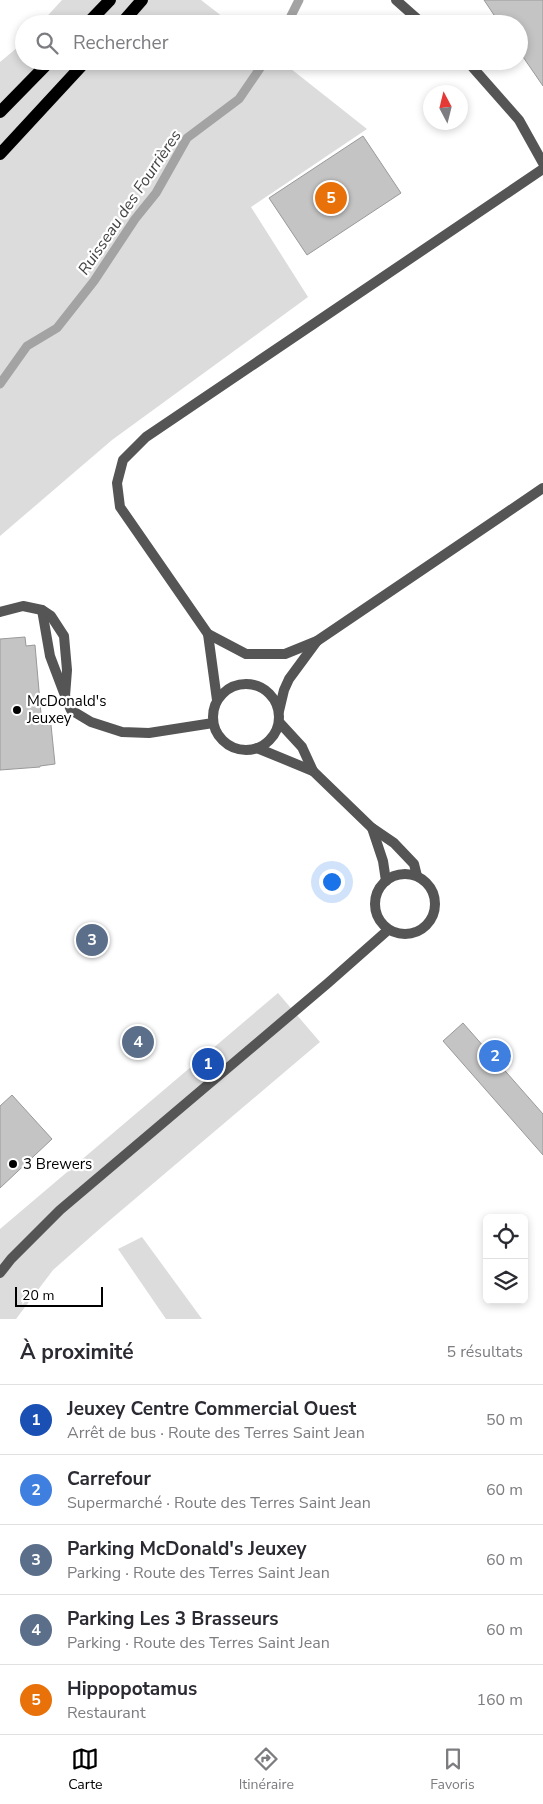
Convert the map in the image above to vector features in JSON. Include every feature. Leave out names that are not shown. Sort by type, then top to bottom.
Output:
[{"type":"main road","points":[[96,15],[110,0]]},
{"type":"main road","points":[[129,15],[142,0]]},
{"type":"main road","points":[[0,112],[41,70]]},
{"type":"main road","points":[[0,154],[78,70]]},
{"type":"street","points":[[396,0],[413,15]]},
{"type":"street","points":[[475,70],[519,120],[543,163]]},
{"type":"street","points":[[317,642],[289,679],[284,690],[279,717],[272,738],[258,748],[247,750],[237,749],[228,745],[216,732],[213,723],[212,715],[217,700],[208,634],[120,507],[117,483],[124,460],[146,436],[543,169]]},
{"type":"street","points":[[208,634],[246,654],[285,654],[317,642],[543,488]]},
{"type":"street","points":[[0,612],[23,606],[42,610],[52,616],[64,636],[67,670],[65,696]]},
{"type":"street","points":[[42,610],[50,656],[71,710],[90,722],[122,732],[149,733],[213,723]]},
{"type":"street","points":[[217,700],[232,686],[242,684],[252,684],[270,693],[276,702],[279,717],[302,748],[313,771],[372,828],[394,843],[414,864],[417,876]]},
{"type":"street","points":[[258,748],[313,771]]},
{"type":"street","points":[[372,828],[386,881]]},
{"type":"street","points":[[407,874],[417,876],[428,883],[434,894],[436,907],[433,919],[418,933],[408,935],[397,934],[388,930],[380,923],[376,914],[377,892],[386,881],[396,876],[407,874]]},
{"type":"street","points":[[0,1273],[11,1259],[60,1210],[388,930]]},
{"type":"shaded area","points":[[62,0],[201,0],[220,15],[48,15]]},
{"type":"shaded area","points":[[15,50],[15,70],[292,70],[367,129],[251,207],[308,297],[112,440],[0,536],[0,62]]},
{"type":"shaded area","points":[[278,993],[320,1042],[53,1270],[16,1319],[0,1319],[0,1229]]},
{"type":"shaded area","points":[[142,1237],[202,1319],[166,1319],[118,1249]]},
{"type":"building","points":[[484,0],[543,0],[543,86],[528,64],[528,15],[494,15]]},
{"type":"building","points":[[363,136],[401,193],[307,255],[269,198]]},
{"type":"building","name":"McDonald's Jeuxey","points":[[25,637],[26,646],[35,645],[42,725],[51,725],[55,764],[0,770],[0,639]]},
{"type":"building","points":[[463,1023],[543,1114],[543,1155],[443,1041]]},
{"type":"building","name":"3 Brewers","points":[[12,1095],[52,1139],[0,1188],[0,1106]]},
{"type":"waterway","name":"Ruisseau des Fourrières","points":[[292,15],[299,0]]},
{"type":"waterway","name":"Ruisseau des Fourrières","points":[[0,384],[27,346],[57,328],[94,281],[135,219],[156,193],[187,138],[239,99],[259,70]]},
{"type":"place","name":"Hippopotamus","points":[[331,198]]},
{"type":"place","name":"McDonald's Jeuxey","points":[[17,710]]},
{"type":"place","name":"Parking McDonald's Jeuxey","points":[[92,940]]},
{"type":"place","name":"Parking Les 3 Brasseurs","points":[[138,1042]]},
{"type":"place","name":"Carrefour","points":[[495,1056]]},
{"type":"place","name":"Jeuxey Centre Commercial Ouest","points":[[208,1064]]},
{"type":"place","name":"3 Brewers","points":[[13,1164]]}]
